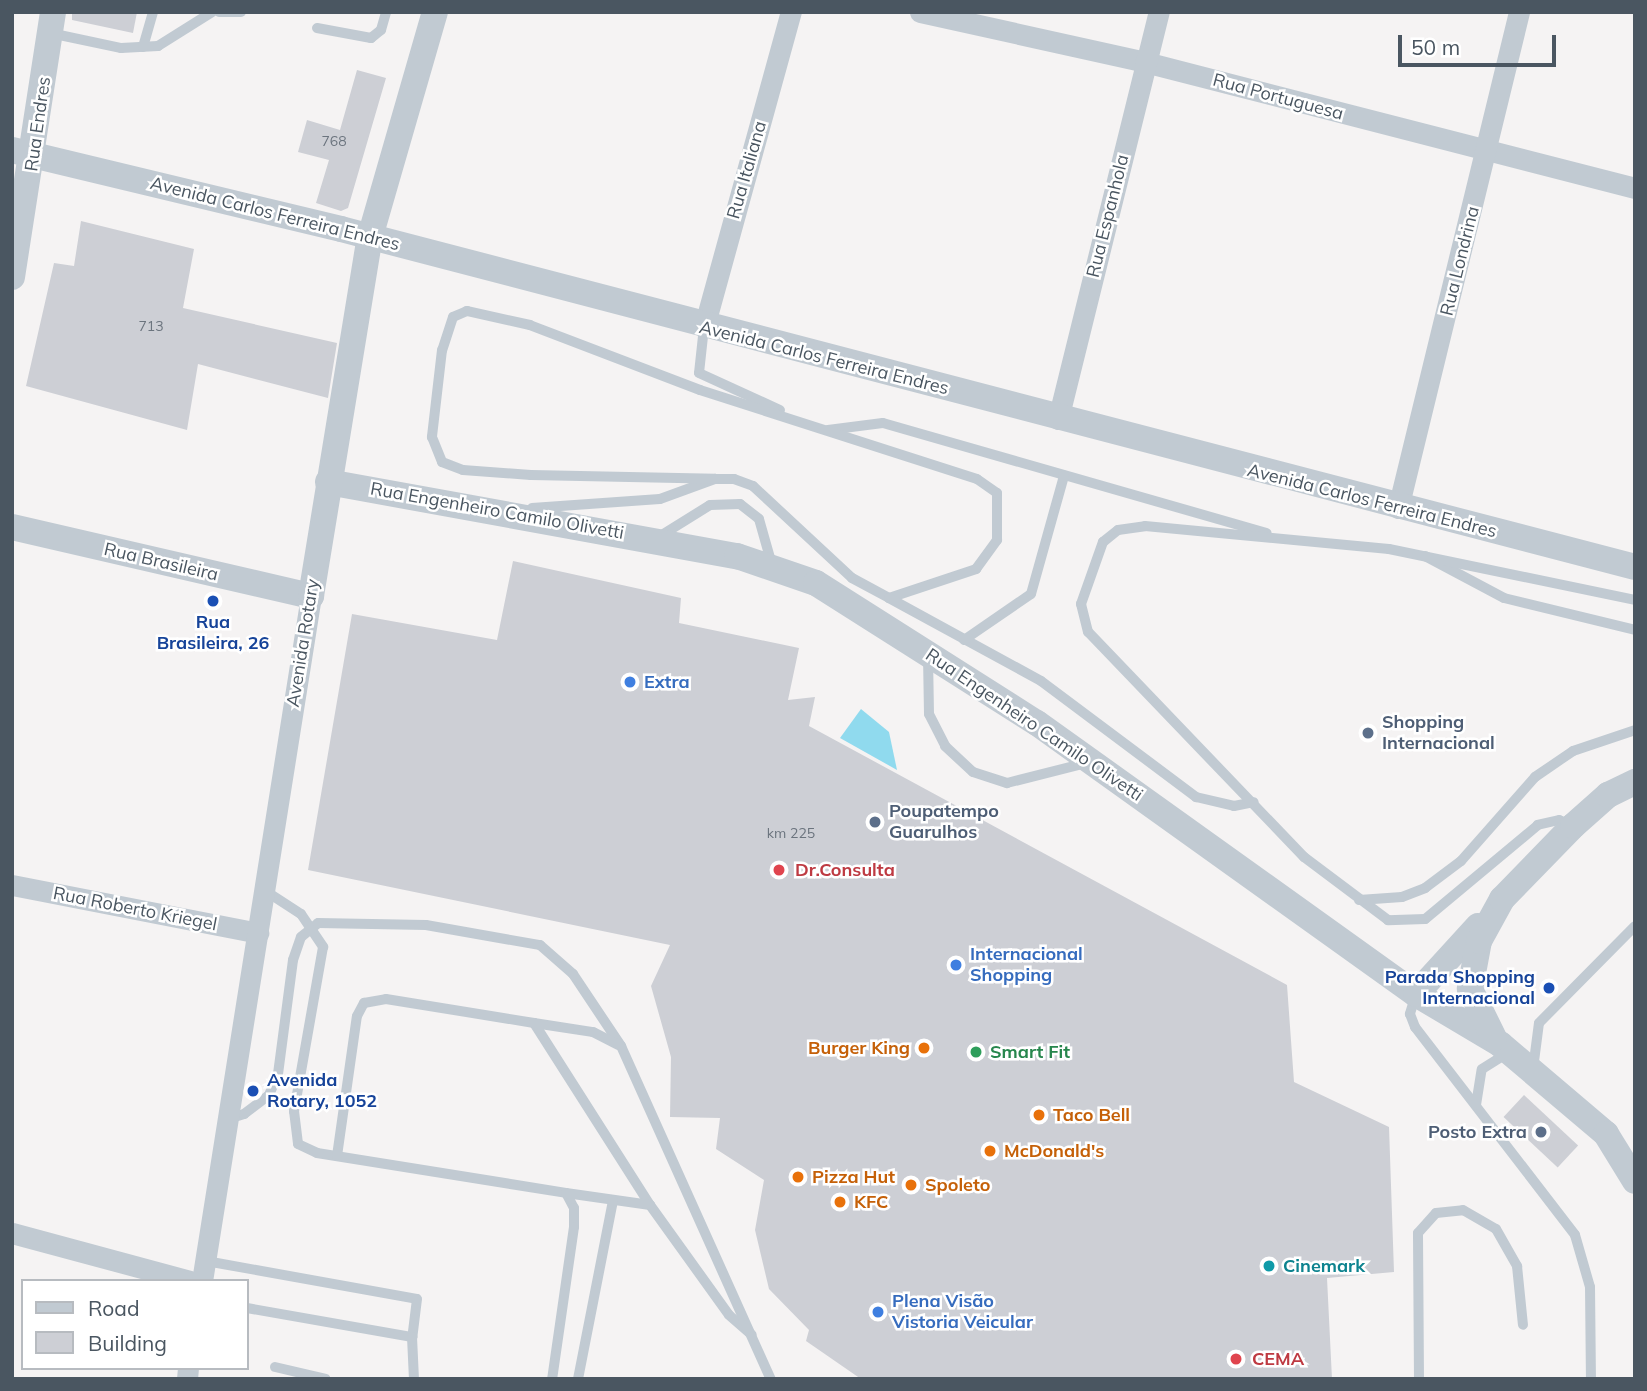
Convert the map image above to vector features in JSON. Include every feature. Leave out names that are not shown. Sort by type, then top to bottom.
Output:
[{"type":"street","name":"Avenida Rotary","points":[[204,1271],[328,482],[370,237],[435,12]]},
{"type":"street","name":"Rua Italiana","points":[[704,327],[791,12]]},
{"type":"street","name":"Rua Portuguesa","points":[[920,12],[1146,62],[1635,188]]},
{"type":"street","name":"Rua Espanhola","points":[[1058,419],[1159,12]]},
{"type":"street","name":"Rua Londrina","points":[[1398,508],[1487,151],[1518,12]]},
{"type":"street","name":"Rua Endres","points":[[12,277],[23,152],[52,23]]},
{"type":"street","name":"Avenida Carlos Ferreira Endres","points":[[23,152],[370,237],[704,327],[1635,567]]},
{"type":"street","name":"Rua Engenheiro Camilo Olivetti","points":[[328,482],[654,540],[772,565],[816,583],[928,653],[1092,762],[1416,995],[1504,1049],[1606,1134],[1635,1181]]},
{"type":"street","name":"Rua Brasileira","points":[[12,527],[311,596]]},
{"type":"street","points":[[1416,995],[1573,826],[1635,782]]},
{"type":"street","name":"Rua Roberto Kriegel","points":[[12,885],[258,933]]},
{"type":"street","points":[[1503,899],[1479,941],[1470,972],[1474,1005],[1504,1049]]},
{"type":"street","points":[[1606,1134],[1635,1158]]},
{"type":"street","points":[[12,1233],[183,1279]]},
{"type":"lane","points":[[143,47],[153,12]]},
{"type":"lane","points":[[52,23],[121,48],[158,46],[212,12]]},
{"type":"lane","points":[[219,12],[241,12]]},
{"type":"lane","points":[[317,28],[371,38],[381,30],[386,12]]},
{"type":"lane","points":[[889,598],[976,569],[990,556],[997,541],[997,494],[977,480],[496,317],[467,311],[453,317],[436,387],[436,455],[477,471],[715,479],[753,486],[852,579],[1041,681],[1196,797],[1234,806],[1254,802]]},
{"type":"lane","points":[[704,327],[696,358],[699,373],[789,416]]},
{"type":"lane","points":[[828,430],[883,423],[1293,540]]},
{"type":"lane","points":[[964,640],[1001,619],[1031,594],[1065,476]]},
{"type":"lane","points":[[494,511],[660,499],[715,479]]},
{"type":"lane","points":[[654,540],[710,505],[740,503],[759,519],[772,565]]},
{"type":"lane","points":[[1573,826],[1559,820],[1533,828],[1425,919],[1399,923],[1326,878],[1088,632],[1081,604],[1103,542],[1118,530],[1166,527],[1421,553],[1635,600]]},
{"type":"lane","points":[[1421,553],[1504,598],[1635,631]]},
{"type":"lane","points":[[928,653],[929,714],[945,746],[973,772],[1007,783],[1092,762]]},
{"type":"lane","points":[[1359,900],[1402,897],[1425,888],[1461,861],[1535,777],[1573,751],[1635,730]]},
{"type":"lane","points":[[264,890],[301,914],[323,947],[293,1130],[298,1144],[337,1156],[650,1205]]},
{"type":"lane","points":[[228,1119],[270,1095],[278,1074],[293,960],[301,937],[318,923],[426,925],[540,945],[573,974],[621,1046],[755,1338],[771,1379]]},
{"type":"lane","points":[[1533,1074],[1539,1023],[1635,926]]},
{"type":"lane","points":[[1416,995],[1410,1014],[1415,1027],[1548,1193],[1575,1235],[1586,1265],[1594,1317],[1591,1379]]},
{"type":"lane","points":[[337,1156],[357,1016],[364,1003],[386,999],[593,1032],[621,1046]]},
{"type":"lane","points":[[534,1023],[650,1205],[729,1315],[755,1338]]},
{"type":"lane","points":[[1476,1105],[1482,1069],[1504,1049]]},
{"type":"lane","points":[[552,1379],[574,1227],[574,1208],[566,1193]]},
{"type":"lane","points":[[578,1379],[613,1200]]},
{"type":"lane","points":[[1419,1379],[1418,1233],[1436,1213],[1463,1210],[1496,1229],[1517,1266],[1523,1325]]},
{"type":"lane","points":[[204,1271],[417,1299],[412,1336],[414,1379]]},
{"type":"lane","points":[[248,1307],[412,1336]]},
{"type":"lane","points":[[758,1379],[762,1361]]},
{"type":"lane","points":[[275,1367],[327,1379]]},
{"type":"water","points":[[861,709],[889,732],[897,770],[840,738]]},
{"type":"building","points":[[72,12],[137,12],[133,33],[72,20]]},
{"type":"building","points":[[357,70],[386,78],[348,208],[341,211],[316,203],[329,160],[298,152],[307,120],[340,130]]},
{"type":"building","points":[[81,221],[194,249],[183,308],[337,343],[328,398],[198,364],[187,430],[26,386],[54,263],[74,266]]},
{"type":"building","name":"Internacional Shopping","points":[[513,561],[681,598],[679,623],[799,648],[788,700],[815,697],[809,726],[1287,985],[1294,1082],[1389,1127],[1394,1272],[1327,1278],[1332,1379],[861,1379],[806,1341],[809,1330],[769,1289],[755,1230],[764,1180],[716,1149],[720,1118],[670,1117],[671,1057],[651,986],[670,945],[308,870],[352,614],[497,640]]},
{"type":"building","name":"Posto Extra","points":[[1524,1095],[1578,1145],[1558,1167],[1504,1117]]},
{"type":"place","name":"Rua Brasileira, 26","points":[[213,601]]},
{"type":"place","name":"Extra","points":[[630,682]]},
{"type":"place","name":"Shopping Internacional","points":[[1368,733]]},
{"type":"place","name":"Poupatempo Guarulhos","points":[[875,822]]},
{"type":"place","name":"Dr.Consulta","points":[[779,870]]},
{"type":"place","name":"Internacional Shopping","points":[[956,965]]},
{"type":"place","name":"Parada Shopping Internacional","points":[[1549,988]]},
{"type":"place","name":"Burger King","points":[[924,1048]]},
{"type":"place","name":"Smart Fit","points":[[976,1052]]},
{"type":"place","name":"Avenida Rotary, 1052","points":[[253,1091]]},
{"type":"place","name":"Taco Bell","points":[[1039,1115]]},
{"type":"place","name":"Posto Extra","points":[[1541,1132]]},
{"type":"place","name":"McDonald's","points":[[990,1151]]},
{"type":"place","name":"Pizza Hut","points":[[798,1177]]},
{"type":"place","name":"Spoleto","points":[[911,1185]]},
{"type":"place","name":"KFC","points":[[840,1202]]},
{"type":"place","name":"Cinemark","points":[[1269,1266]]},
{"type":"place","name":"Plena Visão Vistoria Veicular","points":[[878,1312]]},
{"type":"place","name":"CEMA","points":[[1236,1359]]}]
